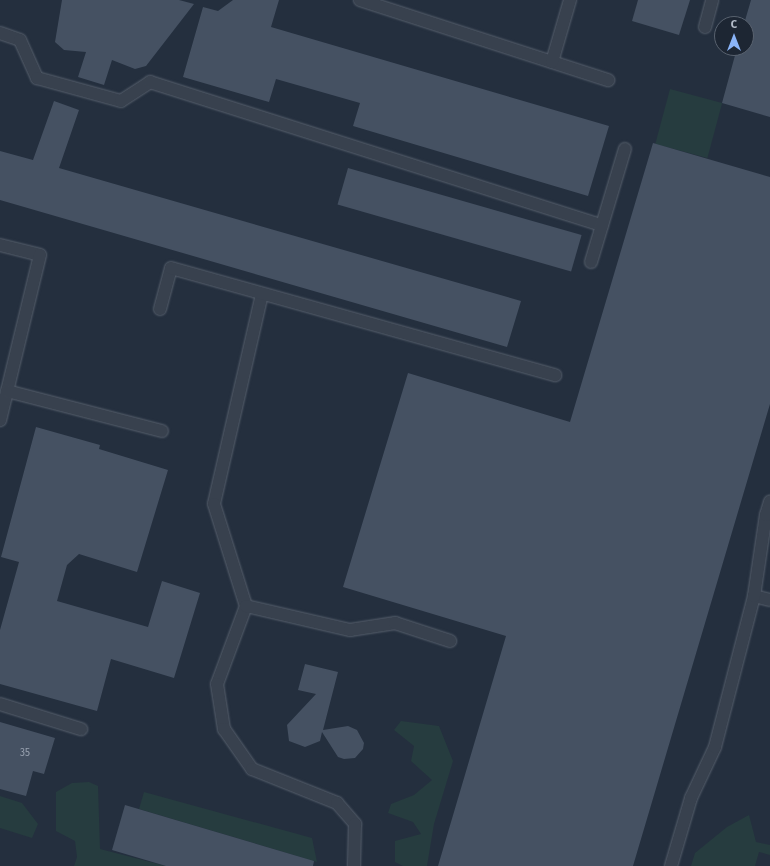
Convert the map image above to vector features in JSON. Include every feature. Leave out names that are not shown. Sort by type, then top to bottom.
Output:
[{"type":"lane","points":[[360,0],[608,80]]},
{"type":"lane","points":[[552,62],[570,0]]},
{"type":"lane","points":[[705,27],[712,0]]},
{"type":"lane","points":[[0,33],[20,40],[37,78],[121,101],[150,82],[602,225]]},
{"type":"lane","points":[[592,262],[625,149]]},
{"type":"lane","points":[[0,245],[40,255],[0,420]]},
{"type":"lane","points":[[160,309],[171,268],[555,375]]},
{"type":"lane","points":[[262,294],[214,504],[246,606],[217,684],[224,729],[252,769],[338,804],[354,824],[354,866]]},
{"type":"lane","points":[[7,391],[162,431]]},
{"type":"lane","points":[[671,866],[691,798],[715,747],[754,596],[766,516],[770,502]]},
{"type":"lane","points":[[754,596],[770,600]]},
{"type":"lane","points":[[246,606],[350,630],[395,623],[450,641]]},
{"type":"lane","points":[[0,704],[81,729]]},
{"type":"green space","points":[[670,89],[722,103],[707,158],[655,144]]},
{"type":"green space","points":[[401,721],[439,726],[453,761],[434,824],[427,866],[403,866],[395,862],[395,841],[421,834],[413,822],[388,813],[391,804],[414,795],[432,780],[411,761],[414,746],[394,730]]},
{"type":"green space","points":[[89,782],[98,786],[100,849],[166,866],[74,866],[77,857],[75,841],[56,831],[56,792],[72,783]]},
{"type":"green space","points":[[144,792],[312,838],[317,862],[139,809]]},
{"type":"green space","points":[[0,796],[22,803],[38,824],[32,838],[0,828]]},
{"type":"green space","points":[[749,815],[756,842],[770,845],[770,855],[759,852],[755,866],[691,866],[695,853],[727,827]]},
{"type":"building","points":[[62,0],[179,0],[194,4],[146,66],[135,69],[112,60],[104,85],[78,77],[86,52],[64,50],[55,42]]},
{"type":"building","points":[[233,0],[279,0],[271,27],[609,126],[588,196],[353,126],[360,103],[276,79],[269,102],[183,77],[203,7],[218,11]]},
{"type":"building","points":[[638,0],[690,0],[679,35],[632,21]]},
{"type":"building","points":[[751,0],[770,0],[770,117],[722,103],[735,56],[754,56],[754,16],[746,16]]},
{"type":"building","points":[[54,101],[79,110],[59,168],[521,301],[507,347],[0,200],[0,151],[33,160]]},
{"type":"building","points":[[653,143],[770,177],[770,404],[633,866],[438,866],[506,636],[343,587],[408,373],[570,422]]},
{"type":"building","points":[[348,168],[582,235],[571,272],[338,205]]},
{"type":"building","points":[[36,427],[100,445],[99,449],[168,470],[137,572],[79,554],[67,565],[57,601],[148,627],[162,581],[200,593],[174,678],[111,659],[97,711],[0,684],[0,630],[19,562],[1,557]]},
{"type":"building","points":[[305,664],[338,672],[323,730],[348,726],[357,730],[364,743],[363,749],[355,758],[344,759],[338,757],[322,732],[320,741],[305,747],[289,741],[287,725],[316,694],[298,690]]},
{"type":"building","points":[[0,722],[55,738],[44,774],[33,771],[26,796],[0,789]]},
{"type":"building","points":[[125,805],[314,861],[313,866],[166,866],[112,850]]}]
